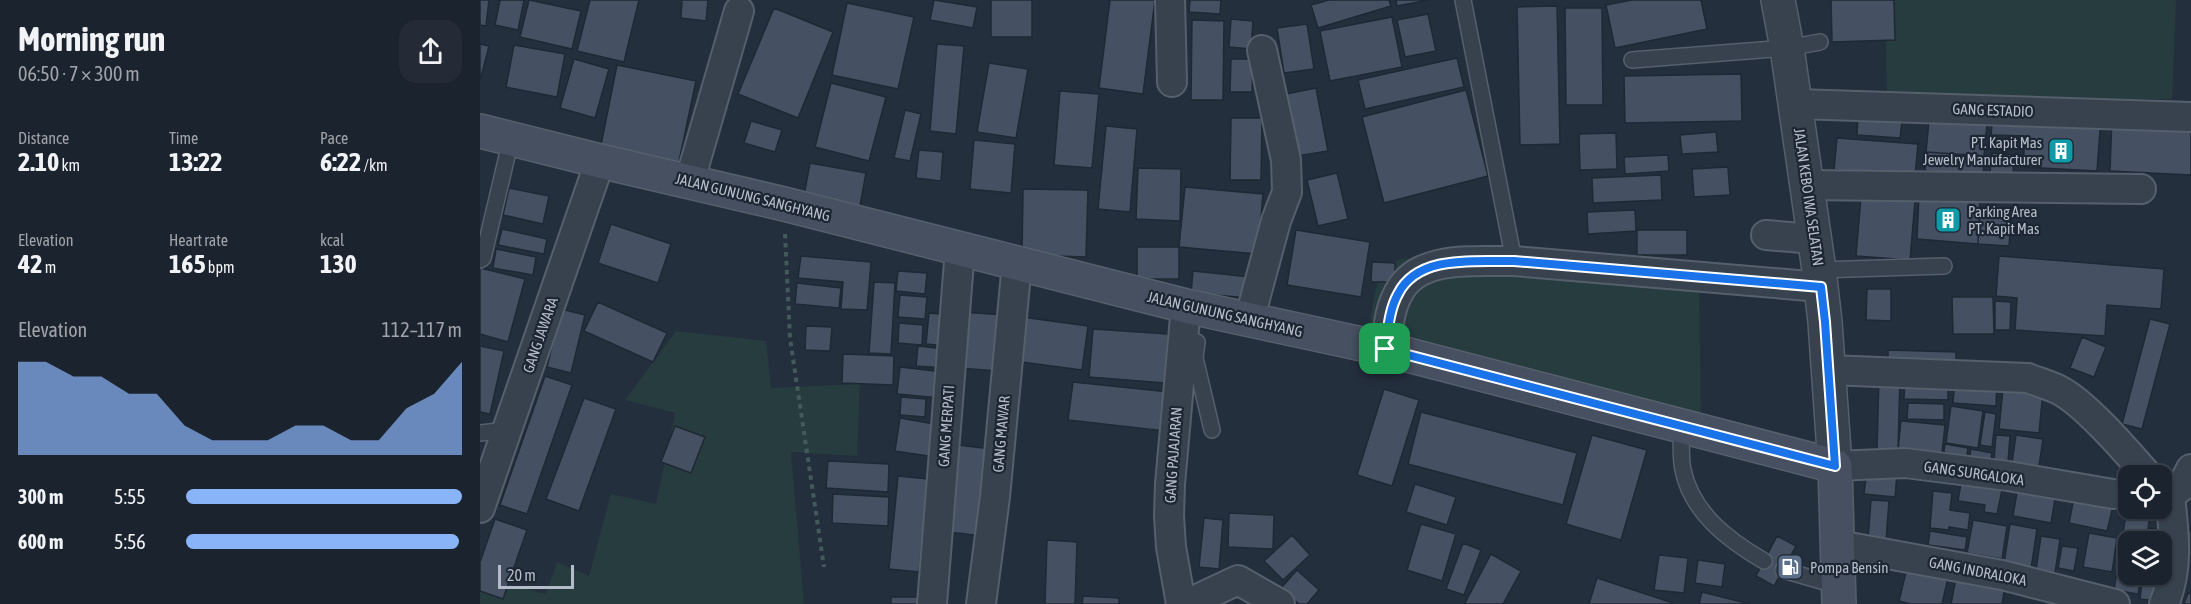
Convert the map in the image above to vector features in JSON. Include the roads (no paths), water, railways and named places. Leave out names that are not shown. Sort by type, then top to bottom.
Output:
[{"type":"main road","name":"JALAN GUNUNG SANGHYANG","points":[[480,131],[600,161],[690,180],[1193,308],[1385,349],[1835,466]]},
{"type":"main road","points":[[1835,466],[1839,595]]},
{"type":"street","points":[[1170,0],[1172,82]]},
{"type":"street","name":"JALAN KEBO IWA SELATAN","points":[[1779,0],[1788,48],[1818,265],[1829,370],[1835,466]]},
{"type":"street","points":[[690,180],[739,11]]},
{"type":"street","points":[[1250,321],[1276,221],[1287,192],[1286,160],[1262,50]]},
{"type":"street","name":"GANG ESTADIO","points":[[1796,104],[2191,117]]},
{"type":"street","name":"GANG JAWARA","points":[[480,508],[493,432],[600,161]]},
{"type":"street","points":[[1806,185],[2141,189]]},
{"type":"street","points":[[1766,235],[1818,265]]},
{"type":"street","name":"GANG MERPATI","points":[[932,604],[960,249]]},
{"type":"street","points":[[1385,349],[1397,295],[1414,273],[1431,267],[1514,261],[1818,265]]},
{"type":"street","name":"GANG MAWAR","points":[[981,604],[1017,263]]},
{"type":"street","name":"GANG PAJAJARAN","points":[[1181,604],[1172,548],[1170,484],[1193,308]]},
{"type":"street","points":[[1829,370],[2028,378],[2045,383],[2061,390],[2082,407],[2137,465]]},
{"type":"street","name":"GANG SURGALOKA","points":[[1835,466],[1905,463],[2008,476],[2112,494]]},
{"type":"street","points":[[2164,604],[2173,572],[2179,486]]},
{"type":"street","name":"GANG INDRALOKA","points":[[1839,545],[2002,575],[2115,604]]},
{"type":"street","points":[[1187,604],[1238,580],[1280,604]]},
{"type":"lane","points":[[1462,0],[1514,261]]},
{"type":"lane","points":[[1632,60],[1788,48],[1820,42]]},
{"type":"lane","points":[[480,260],[483,258],[511,139]]},
{"type":"lane","points":[[1818,265],[1944,266]]},
{"type":"lane","points":[[1193,308],[1195,358],[1212,430]]},
{"type":"lane","points":[[1682,428],[1683,469],[1693,497],[1710,521],[1764,561]]},
{"type":"lane","points":[[1783,570],[1839,595]]},
{"type":"place","name":"PT. Kapit Mas Jewelry Manufacturer","points":[[2061,151]]},
{"type":"place","name":"Parking Area PT. Kapit Mas","points":[[1948,220]]},
{"type":"place","name":"Pompa Bensin","points":[[1790,567]]}]
